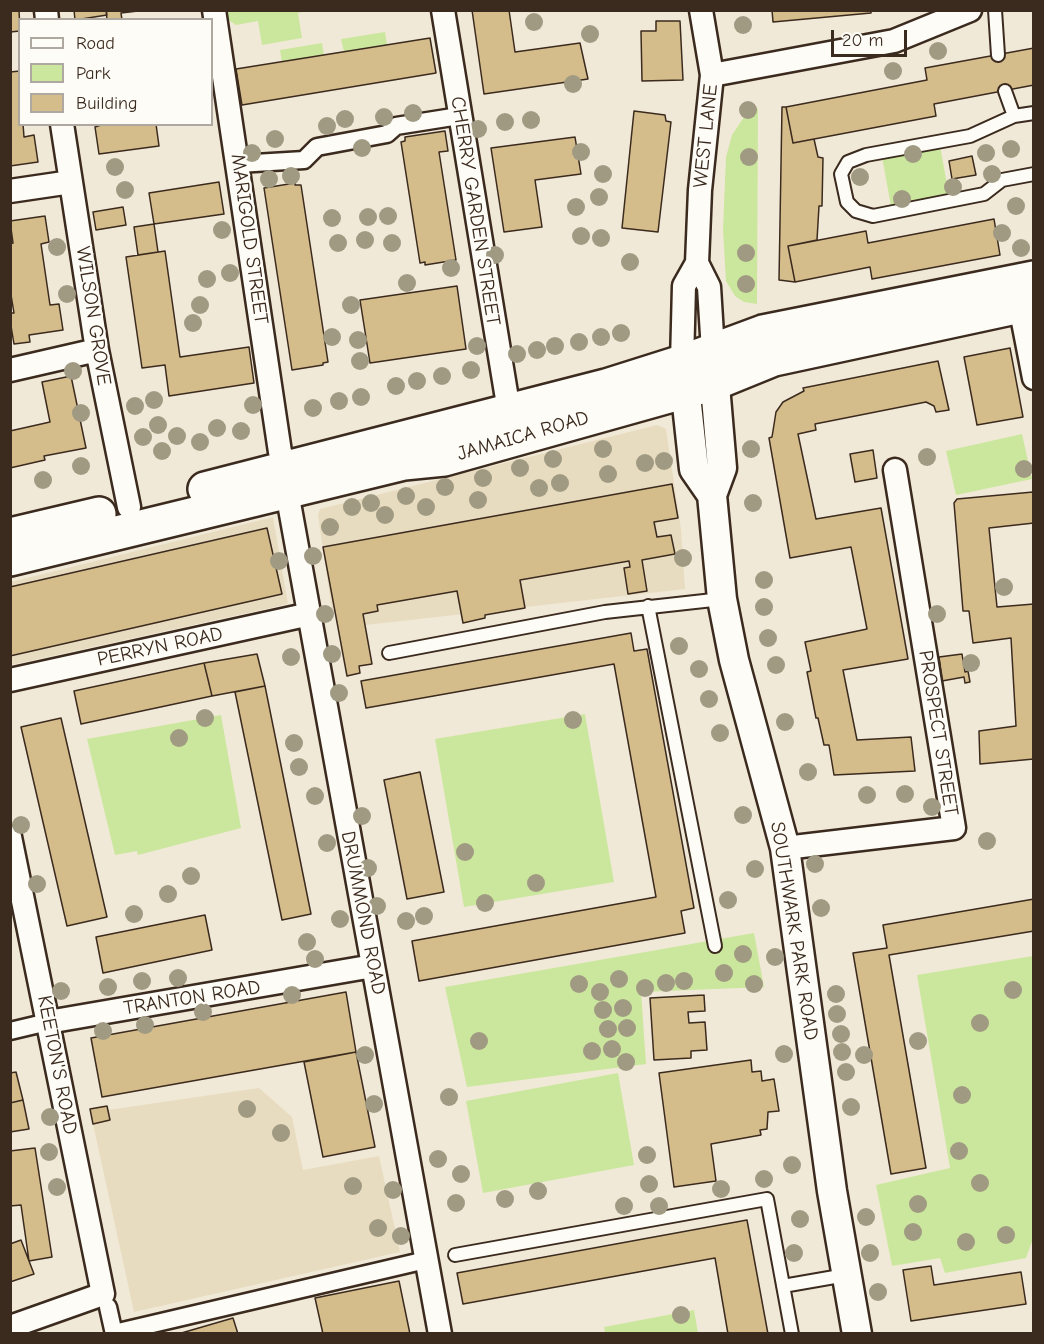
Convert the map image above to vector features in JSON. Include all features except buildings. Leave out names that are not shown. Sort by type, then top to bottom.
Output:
[{"type":"main road","name":"JAMAICA ROAD","points":[[10,559],[287,479],[509,411],[606,386],[694,378],[713,351],[763,332],[1029,296]]},
{"type":"main road","name":"JAMAICA ROAD","points":[[10,535],[217,486],[444,459],[694,378],[1029,296]]},
{"type":"street","name":"MARIGOLD STREET","points":[[214,10],[280,452],[287,479]]},
{"type":"street","name":"CHERRY GARDEN STREET","points":[[443,10],[509,411]]},
{"type":"street","name":"WEST LANE","points":[[694,378],[684,286],[697,263],[700,190],[712,75],[700,10]]},
{"type":"street","points":[[712,75],[894,41],[970,10]]},
{"type":"street","points":[[238,164],[304,160],[317,147],[387,134],[396,126],[459,116]]},
{"type":"street","name":"WILSON GROVE","points":[[63,126],[97,350],[129,507]]},
{"type":"street","points":[[10,191],[71,182]]},
{"type":"street","name":"WEST LANE","points":[[697,263],[709,287],[713,351]]},
{"type":"street","points":[[1029,296],[1034,378]]},
{"type":"street","points":[[10,370],[97,350]]},
{"type":"street","name":"SOUTHWARK PARK ROAD","points":[[694,378],[722,468],[712,495],[722,599],[734,660],[785,848],[827,1157],[857,1334]]},
{"type":"street","name":"PROSPECT STREET","points":[[785,848],[954,828],[895,470]]},
{"type":"street","name":"DRUMMOND ROAD","points":[[287,479],[440,1334]]},
{"type":"street","name":"PERRYN ROAD","points":[[10,680],[310,614]]},
{"type":"street","name":"KEETON'S ROAD","points":[[10,837],[105,1300]]},
{"type":"street","name":"TRANTON ROAD","points":[[10,1031],[48,1022],[373,966]]},
{"type":"street","points":[[10,1327],[105,1300],[114,1333],[426,1260]]},
{"type":"lane","points":[[995,10],[998,55]]},
{"type":"lane","points":[[1005,91],[1014,116]]},
{"type":"lane","points":[[1034,113],[1014,116],[970,136],[866,155],[848,162],[841,174],[847,202],[856,211],[873,216],[984,194],[1002,180],[1034,174]]},
{"type":"lane","points":[[389,653],[648,606],[722,599]]},
{"type":"lane","points":[[648,606],[715,946]]},
{"type":"lane","points":[[455,1255],[767,1199],[792,1334]]},
{"type":"lane","points":[[783,1287],[846,1275]]},
{"type":"shaded area","points":[[657,425],[666,429],[681,529],[685,589],[348,627],[344,609],[332,611],[318,515],[320,509]]},
{"type":"shaded area","points":[[273,517],[288,604],[11,665],[11,582]]},
{"type":"shaded area","points":[[259,1088],[292,1117],[303,1170],[379,1156],[400,1252],[134,1312],[93,1124],[94,1112]]},
{"type":"green space","points":[[226,11],[305,11],[298,13],[302,38],[262,45],[258,21],[236,25],[227,19]]},
{"type":"green space","points":[[385,32],[387,45],[344,52],[341,39]]},
{"type":"green space","points":[[322,43],[324,55],[282,62],[280,50]]},
{"type":"green space","points":[[758,108],[757,304],[744,302],[735,296],[726,281],[723,230],[726,157],[732,135],[744,117]]},
{"type":"green space","points":[[940,146],[949,195],[891,206],[882,157]]},
{"type":"green space","points":[[1022,434],[1032,479],[956,495],[946,451]]},
{"type":"green space","points":[[585,714],[614,882],[464,907],[435,739]]},
{"type":"green space","points":[[221,715],[241,828],[138,855],[137,851],[115,855],[87,739]]},
{"type":"green space","points":[[754,933],[764,987],[641,992],[646,1064],[467,1087],[445,987]]},
{"type":"green space","points":[[1033,956],[1034,1236],[1026,1258],[945,1273],[940,1258],[892,1266],[876,1185],[950,1168],[917,975]]},
{"type":"green space","points":[[618,1073],[634,1165],[483,1193],[466,1101]]},
{"type":"green space","points":[[694,1310],[698,1333],[605,1333],[604,1327]]}]
